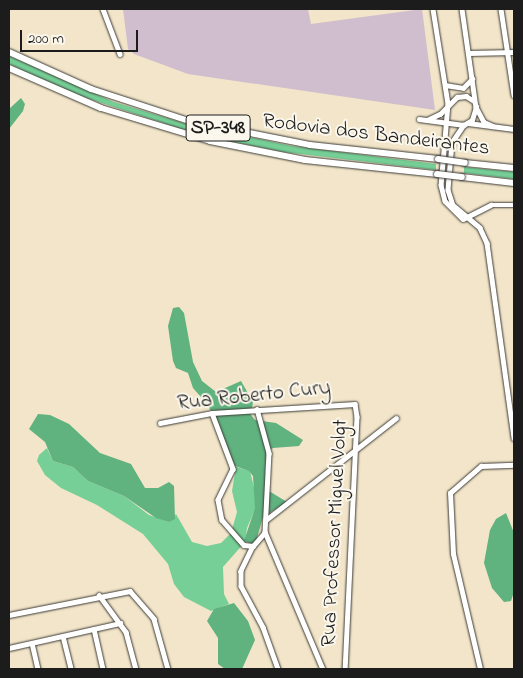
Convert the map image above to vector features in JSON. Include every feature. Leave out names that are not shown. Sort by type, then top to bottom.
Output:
[{"type":"highway","name":"Rodovia dos Bandeirantes","points":[[9,52],[91,89],[189,121],[302,144],[514,168]]},
{"type":"highway","name":"Rodovia dos Bandeirantes","points":[[9,68],[101,108],[210,141],[305,160],[514,183]]},
{"type":"street","points":[[103,9],[120,54]]},
{"type":"street","points":[[433,9],[448,104],[449,122],[442,189],[452,212],[463,219],[492,205],[514,205]]},
{"type":"street","points":[[462,9],[476,107],[480,118],[493,126]]},
{"type":"street","points":[[501,9],[514,95]]},
{"type":"street","points":[[469,53],[514,52]]},
{"type":"street","points":[[445,85],[463,88],[472,78]]},
{"type":"street","points":[[426,120],[440,114],[448,104],[462,96],[475,102]]},
{"type":"street","points":[[476,107],[452,143],[448,184],[453,205],[480,228],[487,243],[514,438]]},
{"type":"street","points":[[419,119],[514,129]]},
{"type":"street","name":"Rua Roberto Cury","points":[[160,423],[212,413],[350,403]]},
{"type":"street","name":"Rua Professor Miguel Volgt","points":[[345,669],[357,408],[350,403]]},
{"type":"street","points":[[258,409],[269,453],[266,520],[264,532],[253,546],[241,571],[241,586],[263,627],[278,669]]},
{"type":"street","points":[[212,413],[233,469],[218,500],[222,520],[235,538],[253,546]]},
{"type":"street","points":[[266,520],[396,418]]},
{"type":"street","points":[[480,669],[453,554],[450,493],[481,466],[514,465]]},
{"type":"street","points":[[264,532],[323,669]]},
{"type":"street","points":[[9,615],[122,590],[134,593],[154,619],[168,669]]},
{"type":"street","points":[[99,596],[120,623],[130,641],[136,669]]},
{"type":"street","points":[[9,648],[120,623]]},
{"type":"street","points":[[94,629],[103,669]]},
{"type":"street","points":[[64,636],[71,669]]},
{"type":"street","points":[[32,643],[38,669]]},
{"type":"shaded area","points":[[123,9],[308,9],[311,24],[422,9],[435,110],[188,74],[134,54],[128,49]]},
{"type":"green space","points":[[9,56],[114,102],[187,124],[292,146],[436,164],[436,170],[283,152],[200,135],[74,94],[9,64]]},
{"type":"green space","points":[[21,98],[25,104],[23,111],[9,129],[9,109]]},
{"type":"green space","points":[[464,167],[514,172],[514,179],[464,173]]},
{"type":"green space","points":[[179,307],[184,313],[193,362],[202,381],[216,392],[241,381],[253,402],[251,415],[255,420],[276,423],[303,440],[299,446],[273,448],[267,452],[265,471],[269,491],[287,502],[263,517],[255,545],[244,541],[255,508],[253,476],[249,471],[235,466],[208,405],[193,388],[188,373],[176,368],[173,361],[168,326],[173,308]]},
{"type":"green space","points":[[38,414],[50,415],[69,424],[100,453],[131,464],[145,488],[158,488],[169,482],[174,486],[175,519],[169,522],[156,518],[124,496],[88,481],[73,467],[53,461],[45,442],[29,429]]},
{"type":"green space","points":[[47,448],[53,461],[73,467],[88,481],[124,496],[149,515],[169,522],[176,514],[192,542],[207,546],[221,543],[231,533],[237,512],[232,491],[236,467],[250,471],[256,496],[255,509],[247,528],[245,542],[223,567],[224,594],[229,604],[211,611],[184,597],[174,584],[168,564],[143,534],[97,505],[61,488],[45,475],[37,461],[39,455]]},
{"type":"green space","points":[[506,513],[514,533],[514,592],[511,601],[504,602],[492,588],[484,563],[490,530],[496,519]]},
{"type":"green space","points":[[234,603],[248,621],[255,640],[242,669],[225,669],[218,664],[218,638],[207,621],[214,609]]}]
